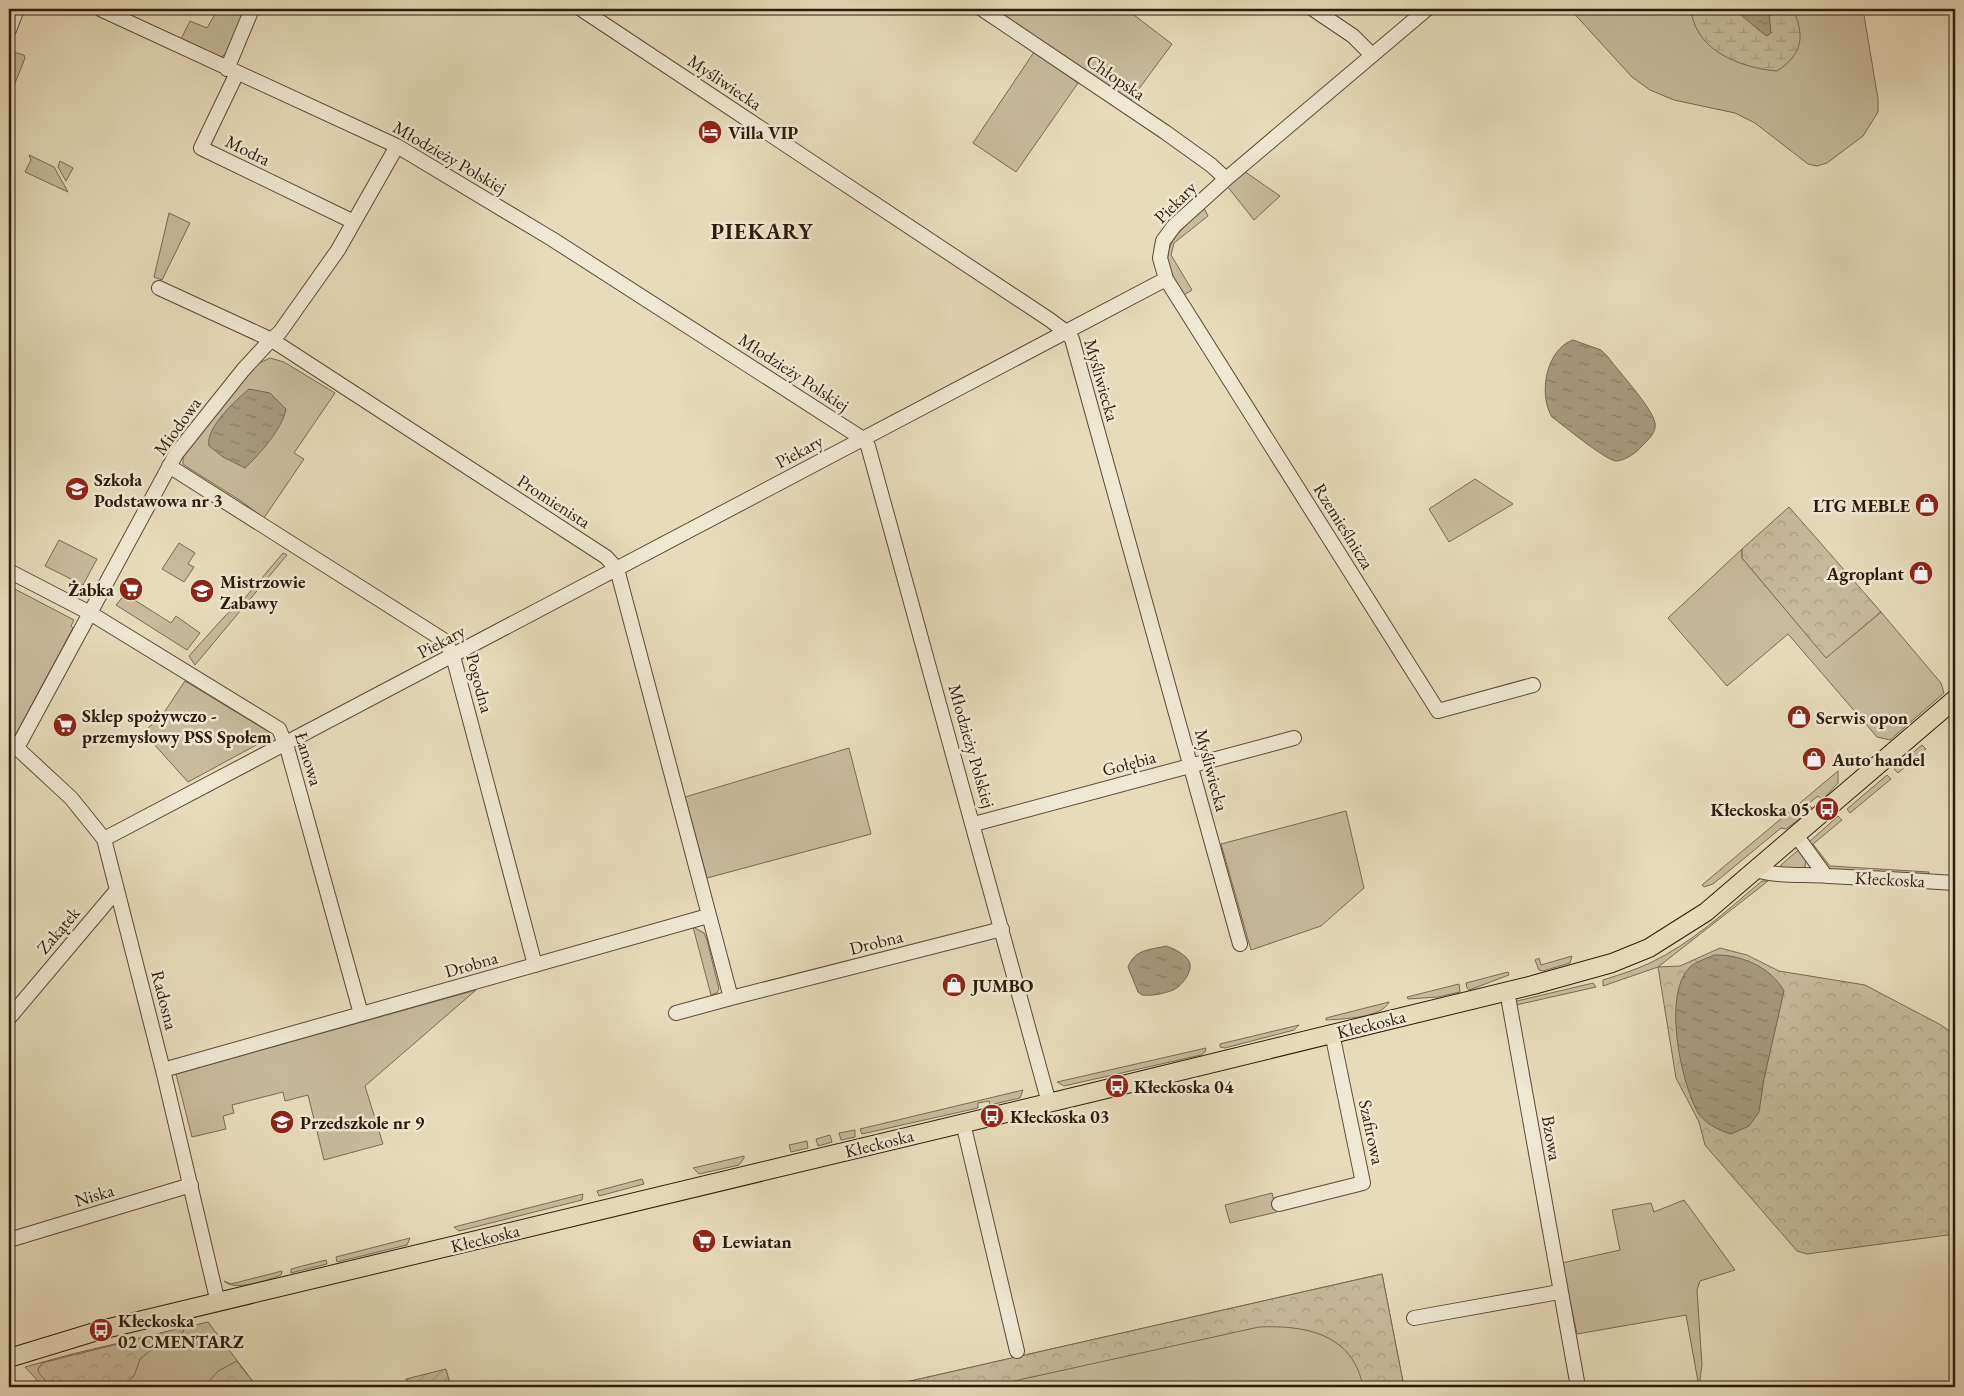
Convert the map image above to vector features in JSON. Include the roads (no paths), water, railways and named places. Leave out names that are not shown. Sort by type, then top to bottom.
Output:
[{"type":"main road","name":"Kłeckoska","points":[[9,1358],[101,1330],[1049,1103],[1600,967],[1644,951],[1706,912],[1955,699]]},
{"type":"street","points":[[9,30],[17,9]]},
{"type":"street","name":"Młodzieży Polskiej","points":[[100,9],[397,146],[552,239],[863,439],[868,446],[974,824],[1049,1103]]},
{"type":"street","points":[[232,71],[252,9]]},
{"type":"street","name":"Myśliwiecka","points":[[581,9],[1066,332],[1072,339],[1240,944]]},
{"type":"street","name":"Chłopska","points":[[982,9],[1212,165],[1226,179]]},
{"type":"street","points":[[1313,9],[1353,36],[1371,54]]},
{"type":"street","name":"Piekary","points":[[104,839],[1166,279],[1160,258],[1163,241],[1174,226],[1371,54],[1427,9]]},
{"type":"street","name":"Modra","points":[[232,71],[201,148],[354,222]]},
{"type":"street","name":"Miodowa","points":[[13,746],[90,612],[169,466],[183,445],[243,370],[280,332],[333,258],[397,146]]},
{"type":"street","name":"Rzemieślnicza","points":[[1166,279],[1438,711],[1533,685]]},
{"type":"street","name":"Promienista","points":[[159,288],[272,340],[606,557],[617,569]]},
{"type":"street","name":"Pogodna","points":[[169,466],[445,641],[453,656],[535,965]]},
{"type":"street","points":[[617,569],[731,998]]},
{"type":"street","name":"Łanowa","points":[[9,571],[90,612],[280,729],[361,1014]]},
{"type":"street","name":"Gołębia","points":[[974,824],[1294,738]]},
{"type":"street","name":"Radosna","points":[[13,746],[70,798],[104,839],[163,1070],[218,1303]]},
{"type":"street","points":[[1796,835],[1825,875]]},
{"type":"street","name":"Kłeckoska","points":[[1756,870],[1766,873],[1801,876],[1825,875],[1955,883]]},
{"type":"street","name":"Zakątek","points":[[9,1018],[117,890]]},
{"type":"street","name":"Drobna","points":[[163,1070],[708,916]]},
{"type":"street","name":"Drobna","points":[[676,1013],[1002,929]]},
{"type":"street","name":"Bzowa","points":[[1506,991],[1578,1387]]},
{"type":"street","name":"Szafirowa","points":[[1279,1204],[1363,1184],[1332,1033]]},
{"type":"street","points":[[963,1123],[1017,1351]]},
{"type":"street","name":"Niska","points":[[9,1240],[191,1185]]},
{"type":"street","points":[[1414,1318],[1560,1292]]},
{"type":"water","points":[[1735,9],[1767,9],[1771,33],[1767,36]]},
{"type":"water","points":[[1573,340],[1601,350],[1634,389],[1653,416],[1655,430],[1652,436],[1637,451],[1623,460],[1616,461],[1594,449],[1552,417],[1548,408],[1545,385],[1551,363],[1556,353]]},
{"type":"water","points":[[249,389],[270,393],[286,409],[275,433],[245,468],[223,457],[209,446],[209,439],[216,423]]},
{"type":"water","points":[[1166,946],[1179,952],[1189,961],[1190,969],[1188,974],[1183,982],[1173,990],[1166,993],[1142,995],[1138,992],[1128,967],[1135,957],[1144,951]]},
{"type":"water","points":[[1714,955],[1734,957],[1754,964],[1771,975],[1784,991],[1764,1079],[1759,1112],[1749,1126],[1731,1134],[1712,1126],[1697,1111],[1685,1080],[1677,1038],[1677,997],[1682,980],[1692,965]]},
{"type":"place","name":"Villa VIP","points":[[710,132]]},
{"type":"place","name":"Szkoła Podstawowa nr 3","points":[[77,489]]},
{"type":"place","name":"LTG MEBLE","points":[[1927,505]]},
{"type":"place","name":"Agroplant","points":[[1921,573]]},
{"type":"place","name":"Żabka","points":[[131,589]]},
{"type":"place","name":"Mistrzowie Zabawy","points":[[202,591]]},
{"type":"place","name":"Serwis opon","points":[[1799,717]]},
{"type":"place","name":"Sklep spożywczo - przemysłowy PSS Społem","points":[[65,725]]},
{"type":"place","name":"Auto handel","points":[[1814,759]]},
{"type":"place","name":"Kłeckoska 05","points":[[1827,809]]},
{"type":"place","name":"JUMBO","points":[[954,985]]},
{"type":"place","name":"Kłeckoska 04","points":[[1117,1086]]},
{"type":"place","name":"Kłeckoska 03","points":[[992,1116]]},
{"type":"place","name":"Przedszkole nr 9","points":[[282,1122]]},
{"type":"place","name":"Lewiatan","points":[[704,1241]]},
{"type":"place","name":"Kłeckoska 02 CMENTARZ","points":[[101,1330]]},
{"type":"district","name":"PIEKARY","points":[[762,231]]}]
